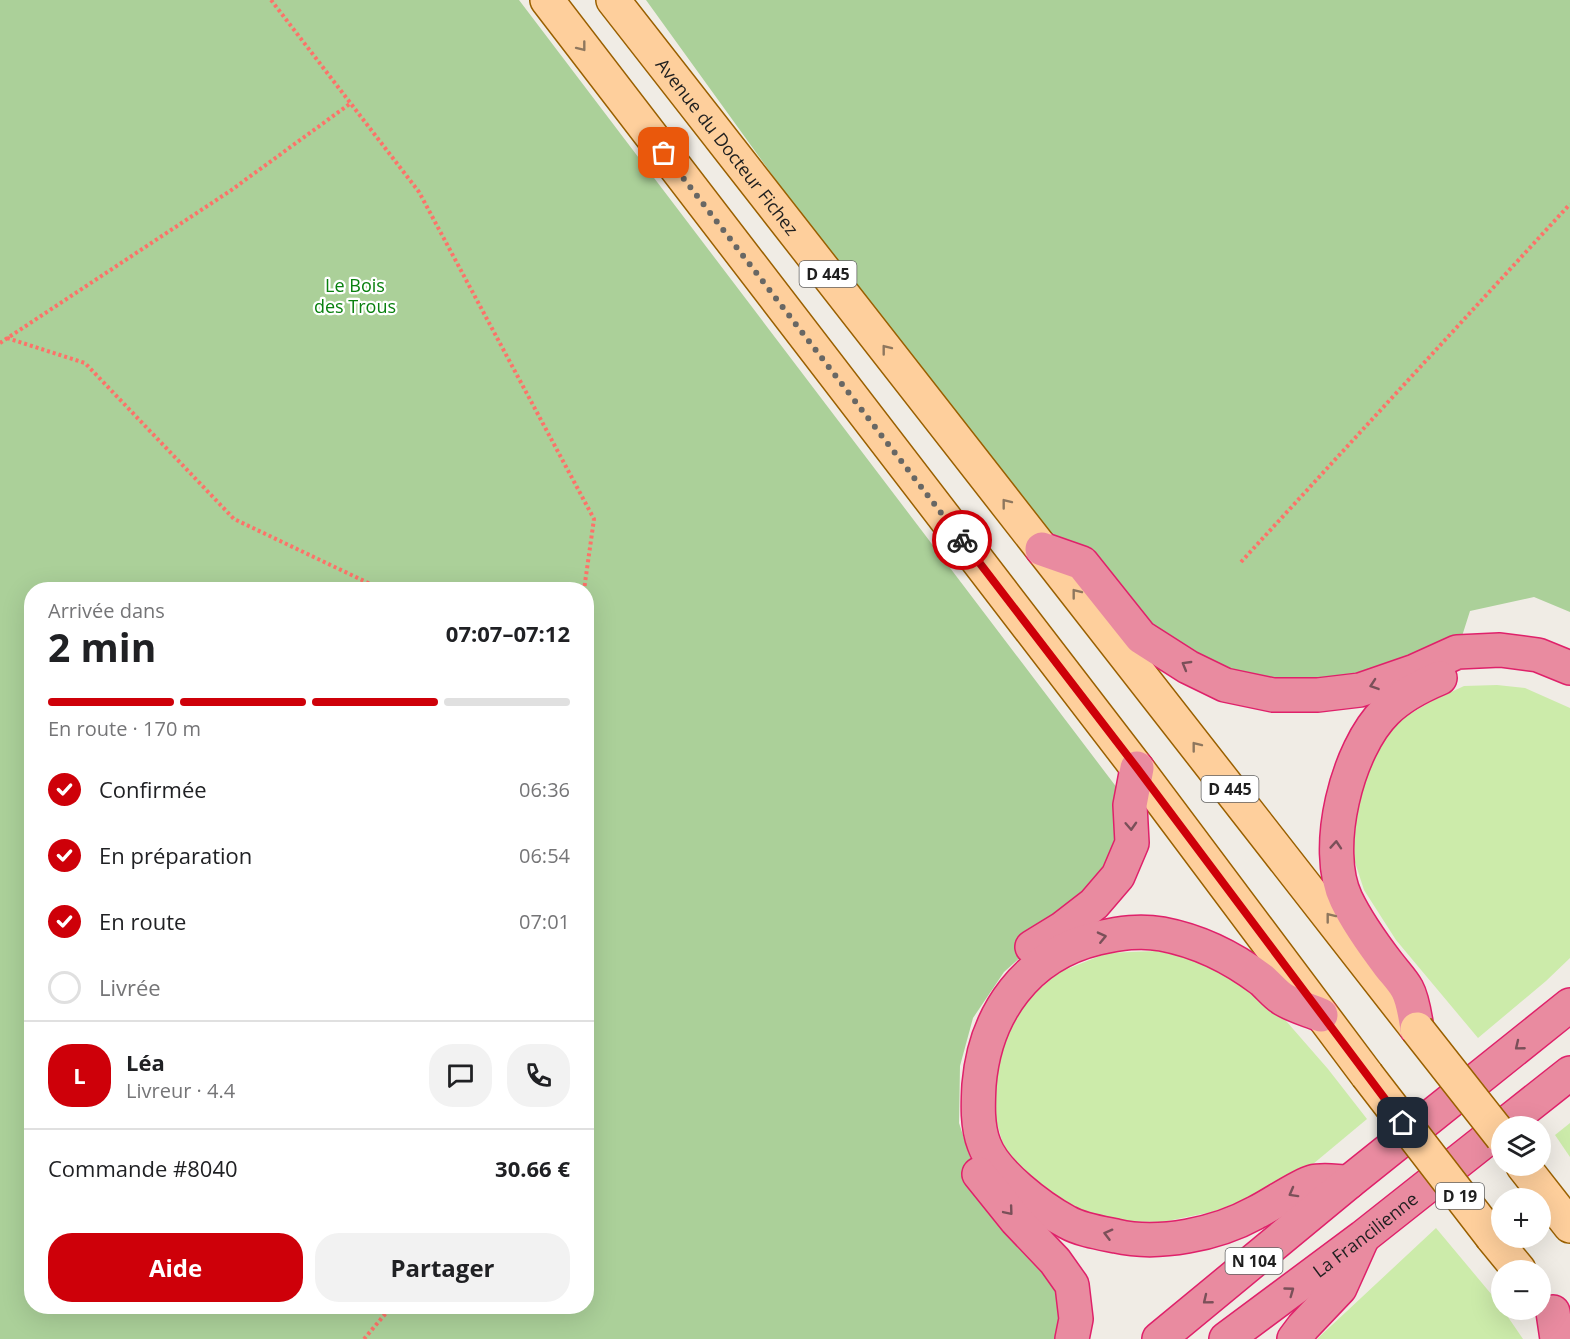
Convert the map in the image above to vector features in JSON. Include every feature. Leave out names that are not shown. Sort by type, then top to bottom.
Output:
[{"type":"highway","points":[[1042,549],[1082,563],[1141,637],[1188,667],[1225,685],[1273,695],[1318,695],[1360,690],[1415,671],[1457,652],[1500,650],[1538,655],[1570,668]]},
{"type":"highway","points":[[1418,1029],[1408,990],[1366,935],[1345,897],[1335,856],[1338,820],[1347,780],[1367,737],[1386,711],[1418,687],[1453,673],[1492,671],[1530,675],[1570,692]]},
{"type":"highway","points":[[1072,1339],[1076,1320],[1071,1285],[1055,1261],[1016,1220],[974,1169],[959,1123],[960,1066],[973,1018],[1004,972],[1034,945],[1063,928],[1094,904],[1118,876],[1132,843],[1130,805],[1137,768]]},
{"type":"highway","points":[[1321,1015],[1284,999],[1263,981],[1228,958],[1194,943],[1161,934],[1125,932],[1085,941],[1052,956],[1023,978],[1003,1005],[989,1037],[981,1069],[979,1117],[984,1145],[1002,1172],[1028,1196],[1069,1223],[1118,1237],[1160,1239],[1203,1233],[1242,1220],[1312,1182],[1349,1182]]},
{"type":"highway","name":"N 104","points":[[1159,1339],[1568,1005]]},
{"type":"highway","name":"La Francilienne","points":[[1505,1116],[1566,1078]]},
{"type":"highway","name":"La Francilienne","points":[[1226,1339],[1363,1237],[1491,1125]]},
{"type":"highway","points":[[1294,1339],[1340,1288],[1363,1237]]},
{"type":"main road","name":"D 445","points":[[547,0],[1137,768],[1427,1154]]},
{"type":"main road","name":"Avenue du Docteur Fichez","points":[[613,0],[1042,549]]},
{"type":"main road","name":"D 445","points":[[1042,549],[1418,1029],[1491,1117]]},
{"type":"main road","name":"D 19","points":[[1427,1154],[1511,1260]]},
{"type":"main road","points":[[1531,1176],[1570,1226]]},
{"type":"path","points":[[271,0],[419,192],[594,519],[585,582]]},
{"type":"path","points":[[0,343],[230,191],[351,103]]},
{"type":"path","points":[[1241,562],[1570,204]]},
{"type":"path","points":[[7,338],[85,363],[234,519],[366,582]]},
{"type":"path","points":[[364,1339],[385,1314]]},
{"type":"green space","name":"Le Bois des Trous","points":[[0,0],[519,0],[1130,805],[1132,843],[1034,945],[1004,972],[973,1018],[960,1066],[959,1123],[974,1169],[1055,1261],[1072,1339],[0,1339]]},
{"type":"green space","points":[[646,0],[1570,0],[1570,612],[1534,597],[1470,611],[1457,652],[1360,690],[1225,685],[1042,549]]},
{"type":"green space","points":[[1497,685],[1525,688],[1570,708],[1570,958],[1478,1038],[1396,940],[1364,890],[1353,856],[1353,822],[1360,784],[1377,752],[1398,721],[1464,686]]},
{"type":"green space","points":[[1156,951],[1203,961],[1239,981],[1280,1014],[1328,1069],[1367,1119],[1307,1169],[1265,1192],[1212,1212],[1162,1222],[1112,1221],[1069,1207],[1028,1178],[1005,1151],[991,1102],[1002,1047],[1020,1005],[1060,972],[1107,953]]},
{"type":"green space","points":[[1570,1123],[1570,1157],[1555,1135]]},
{"type":"green space","points":[[1436,1228],[1491,1294],[1491,1320],[1510,1320],[1523,1339],[1317,1339]]},
{"type":"way so far","points":[[664,153],[962,540]]},
{"type":"route","points":[[962,540],[1137,768],[1403,1123]]}]
